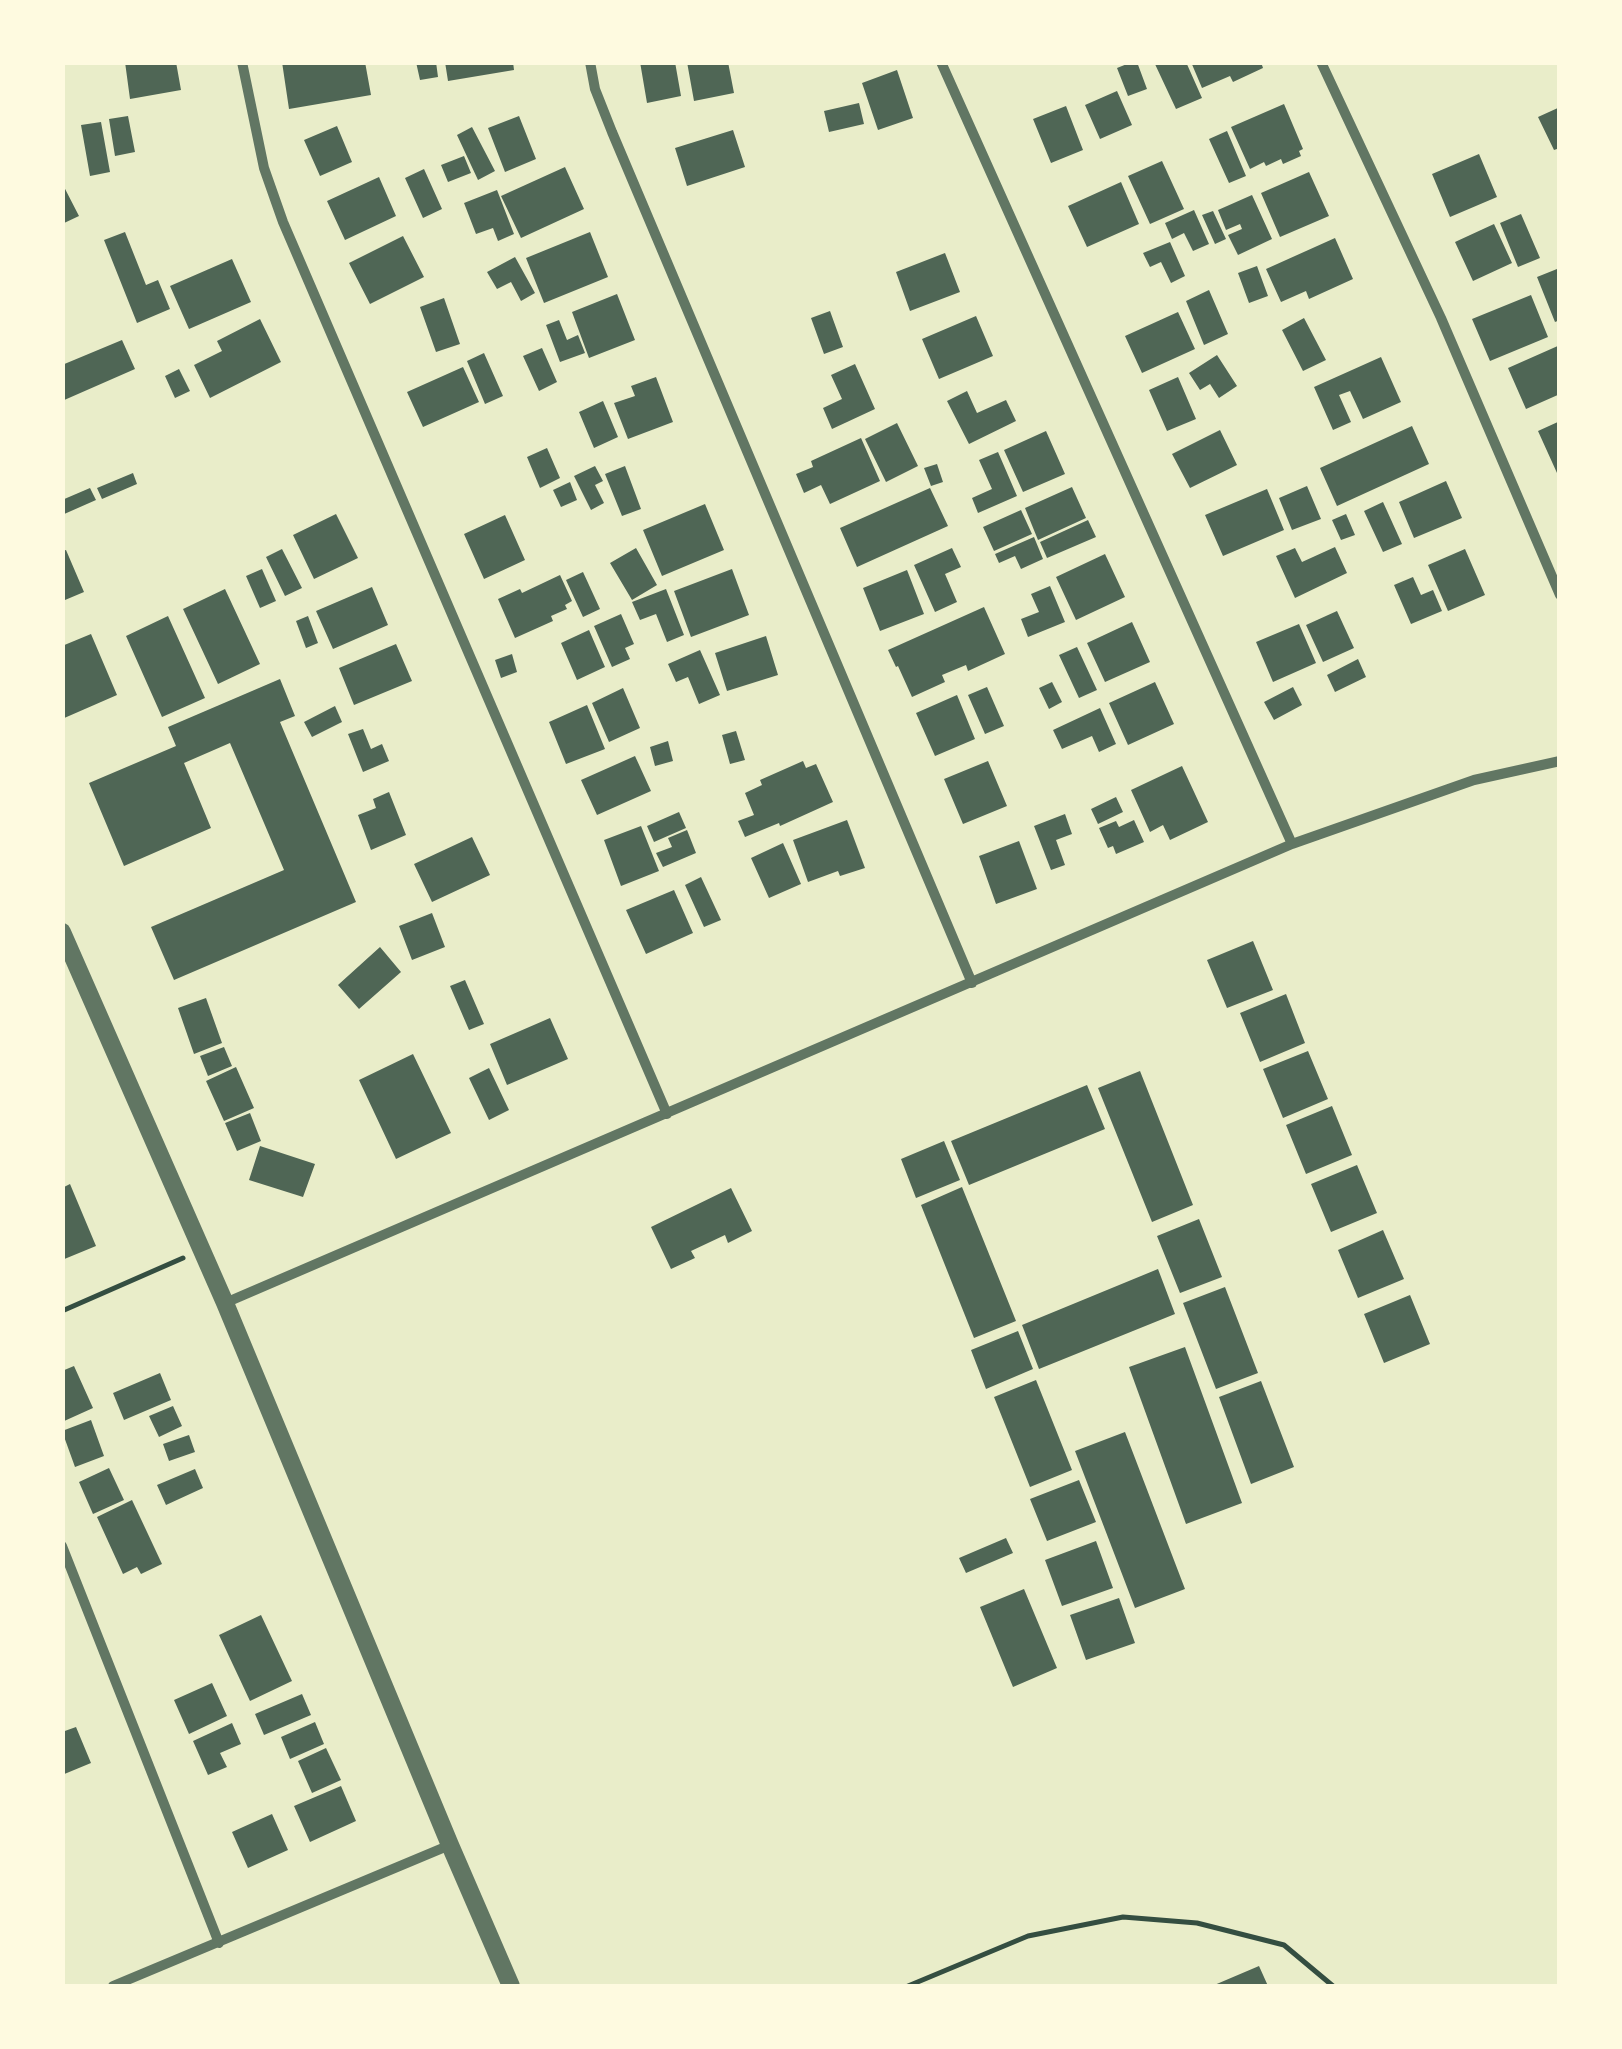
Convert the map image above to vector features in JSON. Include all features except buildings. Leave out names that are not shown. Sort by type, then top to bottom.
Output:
[{"type":"street","points":[[242,62],[264,168],[283,222],[668,1114]]},
{"type":"street","points":[[590,62],[595,88],[612,132],[972,983]]},
{"type":"street","points":[[941,62],[1292,844]]},
{"type":"street","points":[[1321,62],[1441,318],[1560,595]]},
{"type":"street","points":[[225,1303],[1292,844],[1474,780],[1560,762]]},
{"type":"street","points":[[64,941],[225,1303],[512,1986]]},
{"type":"street","points":[[62,1546],[220,1944]]},
{"type":"street","points":[[113,1986],[450,1846]]},
{"type":"path","points":[[62,1312],[201,1250]]},
{"type":"path","points":[[908,1986],[1028,1936],[1123,1916],[1197,1922],[1284,1945],[1333,1986]]}]
